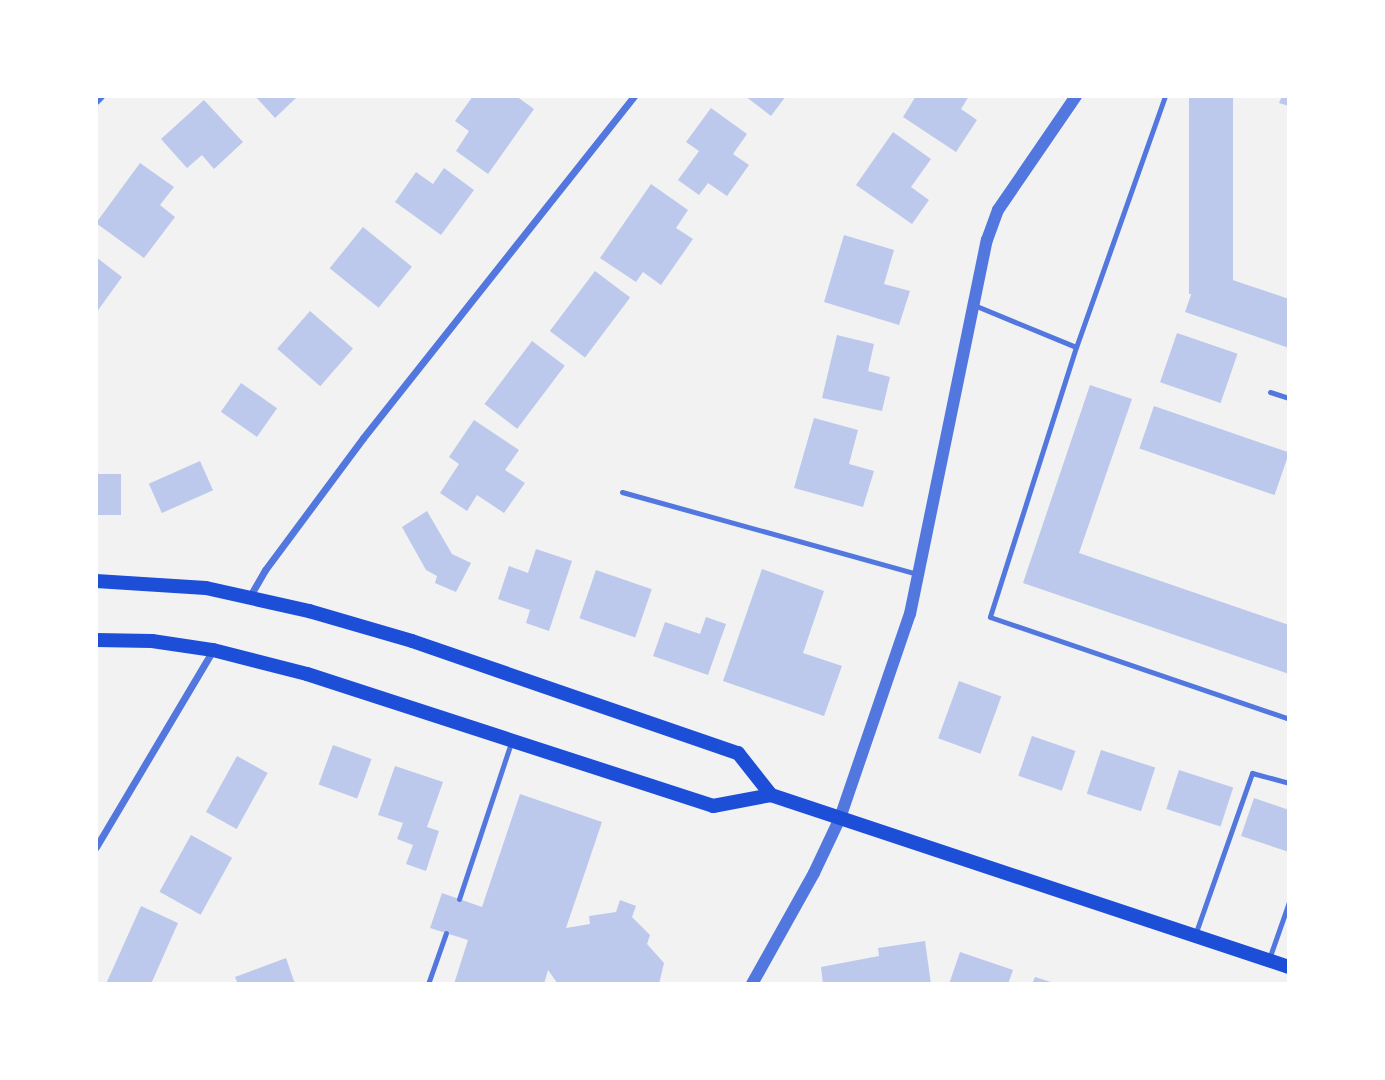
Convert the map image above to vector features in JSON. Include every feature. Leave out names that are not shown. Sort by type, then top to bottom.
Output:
[{"type":"main road","points":[[96,582],[206,588],[250,596],[412,641],[738,753],[771,794]]},
{"type":"main road","points":[[96,640],[152,641],[213,650],[307,674],[713,806],[771,794],[1289,967]]},
{"type":"street","points":[[96,101],[101,96]]},
{"type":"street","points":[[250,596],[265,570],[363,438],[634,96]]},
{"type":"street","points":[[752,984],[814,873],[840,818],[910,614],[987,240],[998,209],[1076,96]]},
{"type":"street","points":[[96,847],[213,650]]},
{"type":"lane","points":[[1165,96],[1076,347],[990,617],[1289,719]]},
{"type":"lane","points":[[974,305],[1076,347]]},
{"type":"lane","points":[[1270,392],[1289,398]]},
{"type":"lane","points":[[622,492],[918,574]]},
{"type":"lane","points":[[459,899],[512,740]]},
{"type":"lane","points":[[1195,936],[1252,773],[1289,783]]},
{"type":"lane","points":[[1269,960],[1289,902]]},
{"type":"lane","points":[[428,984],[446,933]]},
{"type":"building","points":[[255,96],[298,96],[275,118]]},
{"type":"building","points":[[473,96],[516,96],[534,109],[488,174],[456,151],[469,131],[455,121]]},
{"type":"building","points":[[745,96],[786,96],[771,116]]},
{"type":"building","points":[[916,96],[969,96],[961,109],[977,120],[956,152],[903,117]]},
{"type":"building","points":[[1189,96],[1233,96],[1233,294],[1189,294]]},
{"type":"building","points":[[1282,96],[1289,96],[1289,106],[1279,103]]},
{"type":"building","points":[[204,100],[243,142],[214,169],[202,155],[187,168],[161,139]]},
{"type":"building","points":[[711,108],[747,134],[733,154],[749,165],[727,196],[708,183],[699,195],[678,180],[699,151],[686,142]]},
{"type":"building","points":[[893,132],[931,159],[911,187],[929,200],[912,224],[856,185]]},
{"type":"building","points":[[140,163],[174,187],[160,205],[175,217],[144,258],[96,223]]},
{"type":"building","points":[[444,168],[474,190],[441,235],[395,202],[416,172],[433,184]]},
{"type":"building","points":[[651,184],[688,210],[676,228],[693,239],[661,285],[643,272],[636,282],[600,258]]},
{"type":"building","points":[[363,227],[412,267],[379,308],[330,268]]},
{"type":"building","points":[[844,235],[894,250],[884,284],[910,291],[899,325],[824,302]]},
{"type":"building","points":[[96,257],[122,277],[96,313]]},
{"type":"building","points":[[1200,269],[1289,299],[1289,348],[1185,312]]},
{"type":"building","points":[[595,271],[630,297],[585,357],[550,331]]},
{"type":"building","points":[[310,311],[353,348],[320,386],[277,349]]},
{"type":"building","points":[[1177,333],[1238,354],[1221,403],[1160,382]]},
{"type":"building","points":[[837,335],[874,344],[868,371],[890,377],[882,411],[822,398]]},
{"type":"building","points":[[532,341],[565,366],[517,429],[484,404]]},
{"type":"building","points":[[241,383],[277,408],[257,437],[221,412]]},
{"type":"building","points":[[1090,385],[1132,399],[1079,553],[1289,625],[1289,674],[1023,583]]},
{"type":"building","points":[[1154,406],[1289,452],[1275,495],[1139,449]]},
{"type":"building","points":[[814,418],[858,430],[849,464],[874,471],[863,507],[794,488]]},
{"type":"building","points":[[474,420],[519,450],[505,470],[525,483],[504,513],[477,495],[467,511],[440,493],[459,464],[449,457]]},
{"type":"building","points":[[200,461],[213,490],[162,513],[149,484]]},
{"type":"building","points":[[96,474],[121,474],[121,515],[96,515]]},
{"type":"building","points":[[427,511],[452,554],[471,563],[456,592],[435,583],[437,576],[426,570],[402,527]]},
{"type":"building","points":[[536,549],[572,561],[549,631],[526,623],[530,610],[498,599],[509,566],[528,573]]},
{"type":"building","points":[[762,569],[824,591],[803,653],[842,666],[824,716],[723,681]]},
{"type":"building","points":[[596,570],[652,589],[635,637],[579,618]]},
{"type":"building","points":[[706,617],[726,624],[708,675],[653,656],[665,622],[700,634]]},
{"type":"building","points":[[959,681],[1001,696],[980,754],[938,738]]},
{"type":"building","points":[[1032,736],[1075,751],[1062,791],[1018,776]]},
{"type":"building","points":[[333,745],[372,759],[357,798],[319,784]]},
{"type":"building","points":[[1101,750],[1155,768],[1141,811],[1087,794]]},
{"type":"building","points":[[237,756],[268,773],[237,829],[206,812]]},
{"type":"building","points":[[395,766],[443,782],[427,827],[439,831],[426,871],[406,864],[413,845],[397,839],[403,823],[378,815]]},
{"type":"building","points":[[1179,770],[1233,788],[1221,827],[1166,809]]},
{"type":"building","points":[[520,794],[602,822],[566,928],[590,924],[589,916],[616,912],[620,900],[636,906],[632,917],[650,935],[647,944],[664,963],[659,984],[558,984],[548,970],[544,984],[454,984],[468,940],[430,928],[442,893],[482,907]]},
{"type":"building","points":[[1254,798],[1289,810],[1289,852],[1241,836]]},
{"type":"building","points":[[191,835],[232,858],[201,915],[159,892]]},
{"type":"building","points":[[141,906],[178,923],[151,984],[106,984]]},
{"type":"building","points":[[925,941],[931,984],[823,984],[821,967],[879,956],[878,948]]},
{"type":"building","points":[[960,952],[1013,970],[1008,984],[949,984]]},
{"type":"building","points":[[286,958],[295,984],[238,984],[235,977]]},
{"type":"building","points":[[1035,977],[1054,983],[1054,984],[1032,984]]}]
